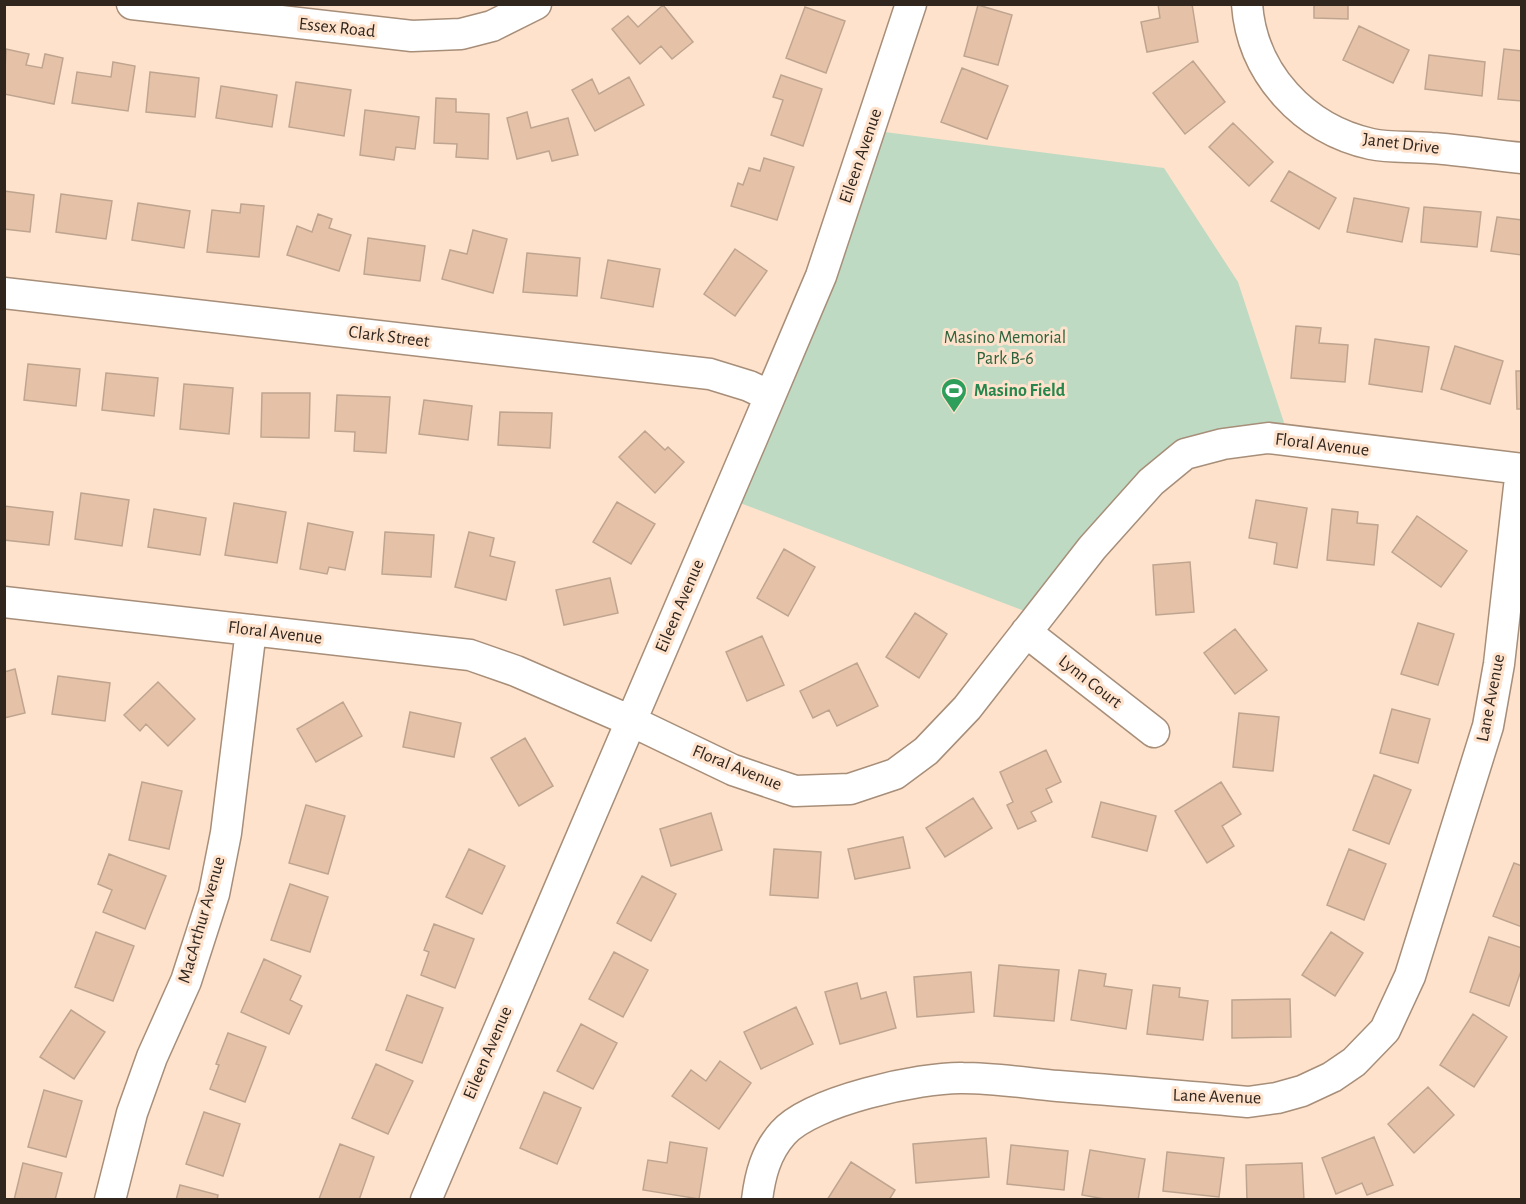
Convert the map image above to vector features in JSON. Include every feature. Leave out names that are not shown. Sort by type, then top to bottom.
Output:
[{"type":"street","name":"Essex Road","points":[[132,4],[412,36],[461,34],[492,26],[536,4]]},
{"type":"street","name":"Eileen Avenue","points":[[426,1200],[821,276],[911,4]]},
{"type":"street","name":"Janet Drive","points":[[1247,4],[1252,36],[1263,65],[1277,86],[1305,114],[1339,134],[1373,144],[1521,158]]},
{"type":"street","name":"Clark Street","points":[[4,293],[710,374],[749,386],[770,396]]},
{"type":"street","name":"Floral Avenue","points":[[4,602],[470,656],[516,671],[733,770],[795,791],[850,789],[895,774],[926,751],[967,708],[1092,548],[1151,482],[1185,454],[1223,444],[1269,438],[1521,469]]},
{"type":"street","name":"Lane Avenue","points":[[757,1200],[760,1175],[765,1161],[783,1133],[804,1117],[843,1101],[910,1083],[962,1077],[1248,1102],[1277,1098],[1302,1091],[1332,1077],[1354,1062],[1385,1030],[1410,976],[1488,726],[1499,664],[1521,469]]},
{"type":"street","name":"MacArthur Avenue","points":[[110,1200],[132,1113],[152,1057],[186,981],[213,894],[226,833],[250,630]]},
{"type":"street","name":"Lynn Court","points":[[1026,632],[1154,732]]},
{"type":"green space","name":"Masino Memorial Park B-6","points":[[869,130],[1164,168],[1238,282],[1290,441],[1185,454],[1038,616],[727,498]]},
{"type":"building","points":[[1158,4],[1192,4],[1198,42],[1147,52],[1141,22],[1160,18]]},
{"type":"building","points":[[1314,4],[1348,4],[1348,19],[1314,18]]},
{"type":"building","points":[[663,5],[693,42],[672,59],[661,46],[640,64],[612,29],[628,16],[638,27]]},
{"type":"building","points":[[978,5],[1012,15],[998,65],[964,56]]},
{"type":"building","points":[[805,7],[845,21],[826,73],[786,58]]},
{"type":"building","points":[[1359,26],[1409,50],[1393,83],[1343,60]]},
{"type":"building","points":[[6,49],[29,54],[26,65],[42,68],[45,54],[63,58],[54,104],[4,94]]},
{"type":"building","points":[[1504,49],[1522,51],[1522,101],[1498,99]]},
{"type":"building","points":[[1429,55],[1485,62],[1482,96],[1425,89]]},
{"type":"building","points":[[1193,61],[1225,102],[1185,134],[1153,93]]},
{"type":"building","points":[[113,62],[135,66],[128,111],[72,103],[77,72],[111,77]]},
{"type":"building","points":[[962,68],[1008,86],[987,139],[941,122]]},
{"type":"building","points":[[150,72],[199,78],[195,117],[146,112]]},
{"type":"building","points":[[781,75],[822,89],[803,146],[771,135],[783,100],[773,97]]},
{"type":"building","points":[[629,77],[644,105],[595,131],[572,90],[592,79],[599,94]]},
{"type":"building","points":[[296,82],[351,90],[344,136],[289,127]]},
{"type":"building","points":[[221,86],[277,95],[272,127],[216,118]]},
{"type":"building","points":[[436,98],[456,99],[456,112],[489,114],[488,159],[456,157],[457,144],[434,143]]},
{"type":"building","points":[[365,110],[419,117],[415,149],[396,147],[394,160],[360,155]]},
{"type":"building","points":[[527,112],[531,128],[568,118],[578,155],[552,161],[549,151],[517,159],[507,118]]},
{"type":"building","points":[[1233,123],[1273,162],[1249,186],[1209,147]]},
{"type":"building","points":[[764,158],[794,167],[777,220],[731,206],[738,183],[743,185],[749,168],[760,171]]},
{"type":"building","points":[[1289,171],[1336,198],[1319,229],[1271,201]]},
{"type":"building","points":[[4,191],[34,195],[30,232],[4,229]]},
{"type":"building","points":[[61,194],[112,201],[106,239],[56,232]]},
{"type":"building","points":[[1354,198],[1409,208],[1402,242],[1347,232]]},
{"type":"building","points":[[138,203],[190,211],[184,248],[132,240]]},
{"type":"building","points":[[241,204],[264,206],[259,257],[207,252],[212,210],[240,213]]},
{"type":"building","points":[[1424,207],[1481,212],[1477,247],[1421,242]]},
{"type":"building","points":[[318,214],[332,219],[329,228],[351,235],[339,271],[287,255],[297,226],[312,232]]},
{"type":"building","points":[[1497,217],[1522,220],[1522,255],[1491,251]]},
{"type":"building","points":[[473,230],[507,239],[493,293],[442,279],[450,250],[467,254]]},
{"type":"building","points":[[368,238],[425,246],[420,281],[364,274]]},
{"type":"building","points":[[735,249],[767,271],[735,316],[704,294]]},
{"type":"building","points":[[527,253],[580,258],[577,296],[523,292]]},
{"type":"building","points":[[608,260],[660,269],[653,307],[601,298]]},
{"type":"building","points":[[1296,326],[1321,328],[1319,343],[1348,345],[1345,382],[1291,378]]},
{"type":"building","points":[[1375,339],[1429,347],[1422,392],[1369,384]]},
{"type":"building","points":[[1455,346],[1503,361],[1490,404],[1441,389]]},
{"type":"building","points":[[28,364],[80,369],[76,406],[24,400]]},
{"type":"building","points":[[1516,371],[1522,371],[1522,409],[1517,409]]},
{"type":"building","points":[[106,373],[158,378],[154,416],[102,410]]},
{"type":"building","points":[[184,384],[233,388],[229,434],[180,429]]},
{"type":"building","points":[[262,393],[310,393],[309,438],[261,437]]},
{"type":"building","points":[[337,395],[390,397],[386,453],[354,451],[355,432],[335,431]]},
{"type":"building","points":[[424,400],[472,406],[468,440],[419,434]]},
{"type":"building","points":[[500,412],[552,413],[550,448],[498,445]]},
{"type":"building","points":[[645,431],[665,450],[668,447],[684,462],[655,493],[619,457]]},
{"type":"building","points":[[81,493],[129,500],[122,546],[75,539]]},
{"type":"building","points":[[1256,500],[1307,508],[1297,568],[1274,564],[1277,543],[1249,538]]},
{"type":"building","points":[[617,502],[655,524],[631,564],[593,542]]},
{"type":"building","points":[[234,503],[286,512],[277,563],[225,555]]},
{"type":"building","points":[[4,506],[53,512],[49,545],[4,540]]},
{"type":"building","points":[[154,509],[206,518],[200,555],[148,547]]},
{"type":"building","points":[[1332,509],[1358,512],[1357,523],[1378,525],[1374,565],[1327,560]]},
{"type":"building","points":[[1417,516],[1467,551],[1441,587],[1392,552]]},
{"type":"building","points":[[308,523],[353,532],[345,570],[329,567],[327,574],[300,569]]},
{"type":"building","points":[[385,532],[434,535],[431,577],[382,574]]},
{"type":"building","points":[[469,532],[494,538],[490,556],[515,562],[506,600],[455,587]]},
{"type":"building","points":[[784,549],[815,567],[788,616],[757,598]]},
{"type":"building","points":[[1190,562],[1194,612],[1156,615],[1153,565]]},
{"type":"building","points":[[610,578],[618,613],[564,625],[556,590]]},
{"type":"building","points":[[915,613],[947,634],[919,678],[886,657]]},
{"type":"building","points":[[1418,623],[1454,634],[1438,685],[1401,674]]},
{"type":"building","points":[[1235,629],[1267,670],[1235,694],[1204,653]]},
{"type":"building","points":[[762,636],[784,685],[747,701],[726,652]]},
{"type":"building","points":[[857,663],[878,706],[837,726],[829,710],[813,718],[800,691]]},
{"type":"building","points":[[15,669],[25,713],[4,718],[4,672]]},
{"type":"building","points":[[58,676],[110,683],[105,721],[52,714]]},
{"type":"building","points":[[158,682],[195,719],[168,746],[146,724],[140,731],[124,715]]},
{"type":"building","points":[[343,702],[362,736],[316,762],[297,729]]},
{"type":"building","points":[[1392,709],[1430,719],[1418,763],[1380,753]]},
{"type":"building","points":[[410,712],[461,723],[454,757],[403,747]]},
{"type":"building","points":[[1239,713],[1279,717],[1273,771],[1233,767]]},
{"type":"building","points":[[525,738],[553,786],[519,806],[491,758]]},
{"type":"building","points":[[1046,750],[1061,782],[1046,789],[1052,802],[1031,812],[1036,821],[1018,829],[1007,805],[1013,802],[1000,772]]},
{"type":"building","points":[[1374,775],[1411,790],[1389,844],[1353,830]]},
{"type":"building","points":[[142,782],[182,791],[169,849],[129,840]]},
{"type":"building","points":[[1221,782],[1241,814],[1222,826],[1234,846],[1207,863],[1175,811]]},
{"type":"building","points":[[973,798],[992,828],[945,857],[926,828]]},
{"type":"building","points":[[1101,802],[1156,816],[1147,851],[1092,837]]},
{"type":"building","points":[[306,805],[345,816],[328,874],[289,863]]},
{"type":"building","points":[[711,813],[722,850],[671,866],[660,829]]},
{"type":"building","points":[[903,837],[910,868],[855,879],[848,849]]},
{"type":"building","points":[[469,849],[505,866],[482,914],[446,897]]},
{"type":"building","points":[[774,849],[821,852],[818,898],[770,895]]},
{"type":"building","points":[[1349,849],[1386,864],[1364,920],[1327,905]]},
{"type":"building","points":[[109,854],[166,876],[145,929],[103,912],[112,890],[98,884]]},
{"type":"building","points":[[1514,863],[1522,866],[1522,927],[1493,916]]},
{"type":"building","points":[[642,876],[676,894],[651,941],[617,923]]},
{"type":"building","points":[[290,884],[328,897],[310,952],[271,940]]},
{"type":"building","points":[[434,924],[474,939],[455,988],[421,975],[429,952],[424,950]]},
{"type":"building","points":[[96,932],[134,946],[113,1001],[75,987]]},
{"type":"building","points":[[1331,932],[1363,953],[1335,996],[1302,975]]},
{"type":"building","points":[[1489,937],[1522,948],[1522,968],[1509,1006],[1470,992]]},
{"type":"building","points":[[614,952],[648,970],[623,1017],[589,999]]},
{"type":"building","points":[[264,959],[301,976],[290,1000],[302,1006],[289,1034],[241,1012]]},
{"type":"building","points":[[999,965],[1059,970],[1054,1021],[994,1016]]},
{"type":"building","points":[[1079,970],[1106,974],[1104,986],[1132,990],[1126,1029],[1071,1020]]},
{"type":"building","points":[[971,972],[974,1012],[917,1017],[914,977]]},
{"type":"building","points":[[857,983],[861,999],[886,992],[896,1028],[840,1044],[825,992]]},
{"type":"building","points":[[1153,985],[1180,988],[1179,997],[1208,1001],[1203,1040],[1147,1034]]},
{"type":"building","points":[[407,995],[443,1008],[422,1063],[386,1050]]},
{"type":"building","points":[[1290,999],[1291,1037],[1232,1038],[1232,1000]]},
{"type":"building","points":[[796,1007],[813,1044],[761,1069],[744,1032]]},
{"type":"building","points":[[71,1010],[105,1032],[74,1079],[40,1057]]},
{"type":"building","points":[[1473,1014],[1507,1037],[1474,1087],[1440,1065]]},
{"type":"building","points":[[581,1024],[617,1043],[593,1089],[557,1071]]},
{"type":"building","points":[[228,1033],[266,1047],[245,1102],[210,1089],[219,1065],[216,1064]]},
{"type":"building","points":[[720,1061],[751,1083],[719,1129],[672,1096],[691,1070],[706,1081]]},
{"type":"building","points":[[376,1064],[413,1081],[388,1134],[352,1118]]},
{"type":"building","points":[[1428,1087],[1454,1115],[1414,1153],[1388,1124]]},
{"type":"building","points":[[44,1090],[82,1101],[66,1157],[28,1147]]},
{"type":"building","points":[[544,1092],[581,1108],[557,1164],[520,1148]]},
{"type":"building","points":[[204,1112],[240,1124],[223,1176],[186,1164]]},
{"type":"building","points":[[1374,1137],[1393,1185],[1367,1195],[1362,1183],[1336,1194],[1322,1158]]},
{"type":"building","points":[[986,1138],[989,1177],[916,1183],[913,1144]]},
{"type":"building","points":[[670,1142],[707,1148],[699,1199],[643,1190],[648,1160],[667,1163]]},
{"type":"building","points":[[340,1144],[374,1157],[359,1200],[319,1199]]},
{"type":"building","points":[[1011,1145],[1068,1151],[1064,1190],[1007,1184]]},
{"type":"building","points":[[1090,1150],[1145,1159],[1138,1200],[1110,1200],[1082,1195]]},
{"type":"building","points":[[1167,1152],[1224,1158],[1219,1197],[1163,1191]]},
{"type":"building","points":[[851,1162],[895,1190],[889,1200],[827,1200]]},
{"type":"building","points":[[23,1163],[62,1173],[55,1200],[14,1200]]},
{"type":"building","points":[[1302,1163],[1304,1200],[1247,1200],[1246,1165]]},
{"type":"building","points":[[180,1185],[218,1195],[217,1200],[176,1200]]},
{"type":"place","name":"Masino Field","points":[[954,414]]}]
